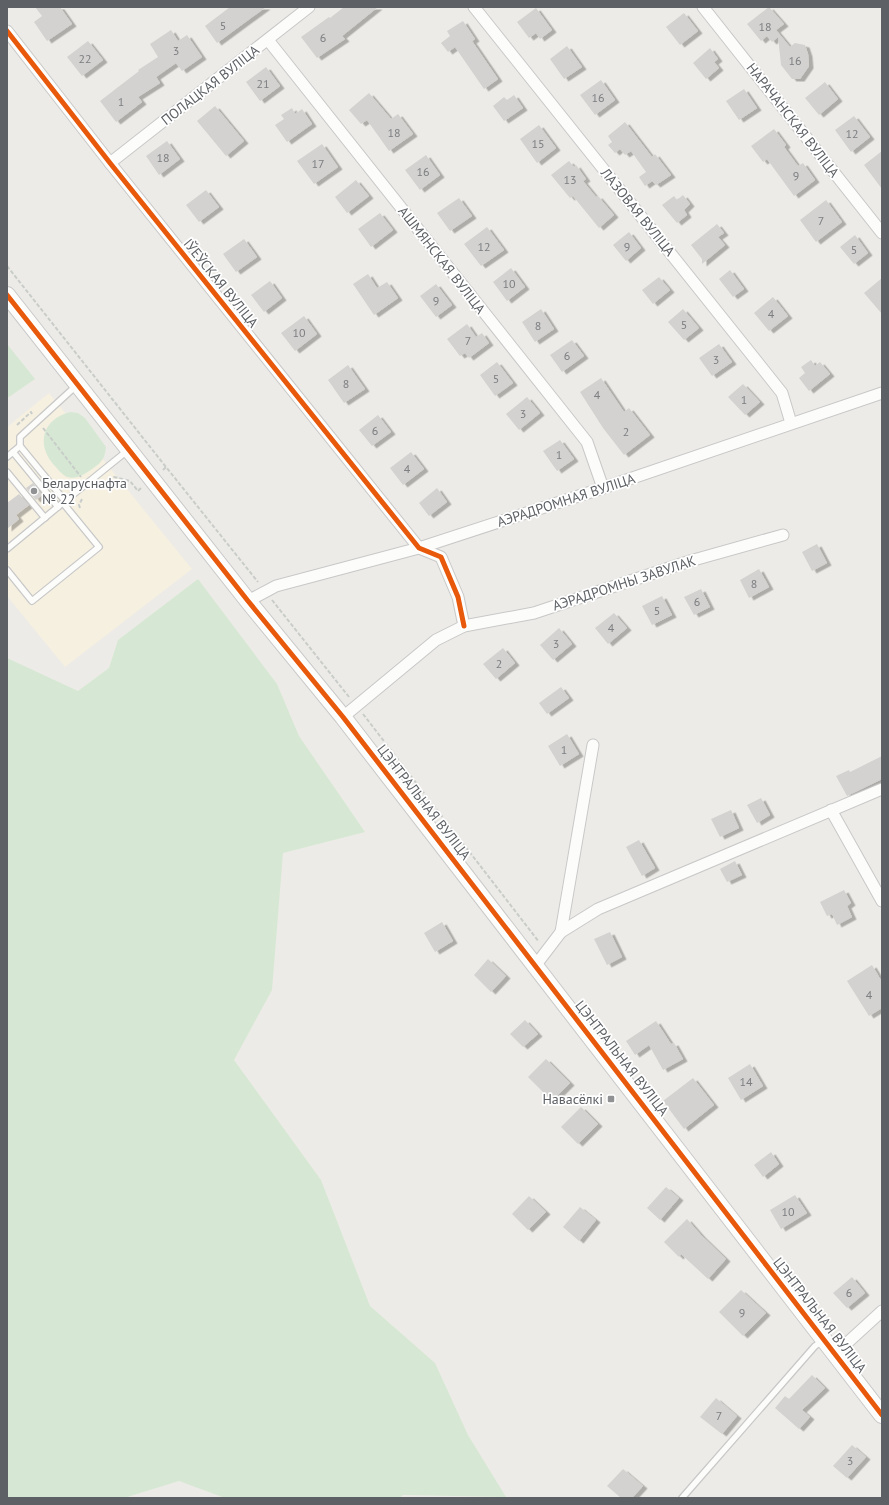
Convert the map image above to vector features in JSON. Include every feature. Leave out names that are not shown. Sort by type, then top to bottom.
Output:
[{"type":"main road","name":"ЦЭНТРАЛЬНАЯ ВУЛІЦА","points":[[7,294],[248,601],[343,717],[882,1415]]},
{"type":"street","name":"ПОЛАЦКАЯ ВУЛІЦА","points":[[110,163],[309,7]]},
{"type":"street","name":"ЛАЗОВАЯ ВУЛІЦА","points":[[474,7],[782,393],[791,423]]},
{"type":"street","name":"НАРАЧАНСКАЯ ВУЛІЦА","points":[[703,7],[882,233]]},
{"type":"street","name":"ІЎЕЎСКАЯ ВУЛІЦА","points":[[7,31],[110,163],[419,548]]},
{"type":"street","name":"АШМЯНСКАЯ ВУЛІЦА","points":[[268,40],[587,442],[603,488]]},
{"type":"street","name":"АЭРАДРОМНАЯ ВУЛІЦА","points":[[248,601],[276,586],[419,548],[603,488],[882,393]]},
{"type":"street","name":"АЭРАДРОМНЫ ЗАВУЛАК","points":[[343,717],[436,640],[464,626],[534,613],[690,561],[783,534]]},
{"type":"street","points":[[419,548],[441,557],[458,597],[464,626]]},
{"type":"street","points":[[561,932],[593,745]]},
{"type":"street","points":[[535,966],[561,932],[598,909],[882,789]]},
{"type":"street","points":[[831,810],[882,901]]},
{"type":"street","name":"ЦЭНТРАЛЬНАЯ ВУЛІЦА","points":[[835,1354],[882,1311]]},
{"type":"lane","points":[[7,570],[32,601],[99,547],[20,446],[20,437],[78,385]]},
{"type":"lane","points":[[7,457],[20,446]]},
{"type":"lane","points":[[7,549],[129,450]]},
{"type":"lane","points":[[13,452],[58,507]]},
{"type":"lane","points":[[7,472],[45,518]]},
{"type":"lane","points":[[682,1498],[815,1346],[824,1340]]},
{"type":"path","points":[[7,266],[166,467]]},
{"type":"path","points":[[17,425],[31,412],[86,484]]},
{"type":"shaded area","points":[[49,393],[192,569],[65,667],[7,596],[7,427]]},
{"type":"green space","points":[[7,344],[35,379],[9,397],[7,397]]},
{"type":"green space","points":[[70,412],[78,413],[85,418],[106,447],[104,458],[100,463],[83,475],[74,478],[65,476],[53,464],[45,448],[44,440],[48,426],[61,415]]},
{"type":"green space","points":[[198,579],[277,684],[299,736],[365,832],[283,853],[272,990],[234,1060],[321,1180],[370,1306],[435,1363],[468,1435],[506,1497],[403,1495],[399,1498],[225,1498],[179,1481],[124,1498],[7,1498],[7,658],[78,691],[109,668],[118,640]]},
{"type":"building","points":[[35,7],[60,7],[72,24],[47,41],[34,22],[42,16]]},
{"type":"building","points":[[230,7],[266,7],[217,43],[205,26]]},
{"type":"building","points":[[344,7],[378,7],[342,36],[345,39],[317,58],[301,37]]},
{"type":"building","points":[[769,7],[784,24],[776,30],[790,47],[795,43],[805,45],[808,54],[809,66],[800,79],[792,79],[781,65],[778,37],[772,42],[767,36],[761,41],[747,24]]},
{"type":"building","points":[[536,8],[552,30],[540,39],[536,33],[529,38],[517,22]]},
{"type":"building","points":[[684,13],[698,31],[680,45],[666,27]]},
{"type":"building","points":[[463,21],[475,39],[472,41],[498,79],[484,89],[455,47],[448,52],[441,43],[450,36],[447,31]]},
{"type":"building","points":[[171,30],[178,41],[187,35],[202,57],[182,71],[176,63],[156,77],[160,83],[138,97],[142,102],[116,122],[100,101],[139,71],[138,70],[158,57],[150,44]]},
{"type":"building","points":[[88,41],[103,60],[82,76],[67,57]]},
{"type":"building","points":[[567,46],[582,67],[564,79],[550,59]]},
{"type":"building","points":[[710,48],[718,59],[714,62],[719,68],[706,79],[693,63]]},
{"type":"building","points":[[266,67],[280,86],[260,101],[246,82]]},
{"type":"building","points":[[601,80],[615,100],[595,115],[580,95]]},
{"type":"building","points":[[825,82],[838,99],[819,115],[805,98]]},
{"type":"building","points":[[744,89],[757,108],[739,120],[726,101]]},
{"type":"building","points":[[369,93],[391,119],[398,114],[413,134],[389,151],[367,120],[361,124],[349,110]]},
{"type":"building","points":[[514,95],[523,108],[504,121],[493,106],[504,97],[507,100]]},
{"type":"building","points":[[215,106],[244,141],[226,156],[197,121]]},
{"type":"building","points":[[292,108],[295,114],[302,109],[312,124],[287,142],[275,125],[284,119],[281,115]]},
{"type":"building","points":[[854,116],[870,137],[851,152],[835,130]]},
{"type":"building","points":[[625,122],[652,157],[655,154],[671,175],[656,185],[652,181],[645,186],[639,177],[646,172],[631,151],[625,155],[620,149],[615,153],[608,145],[612,142],[608,136]]},
{"type":"building","points":[[539,125],[556,148],[537,163],[520,139]]},
{"type":"building","points":[[774,129],[786,145],[784,147],[798,166],[803,163],[815,180],[794,196],[767,159],[763,162],[751,146]]},
{"type":"building","points":[[167,141],[180,159],[159,175],[146,156]]},
{"type":"building","points":[[322,144],[338,167],[314,184],[297,161]]},
{"type":"building","points":[[882,151],[882,189],[864,165]]},
{"type":"building","points":[[426,155],[440,175],[420,190],[405,170]]},
{"type":"building","points":[[569,161],[574,167],[576,165],[586,179],[583,181],[614,215],[599,228],[573,196],[570,198],[551,175]]},
{"type":"building","points":[[356,180],[369,196],[347,213],[335,197]]},
{"type":"building","points":[[206,190],[219,207],[199,222],[186,205]]},
{"type":"building","points":[[683,195],[690,204],[684,210],[687,215],[677,223],[662,205],[674,196],[677,200]]},
{"type":"building","points":[[459,198],[472,216],[450,231],[437,213]]},
{"type":"building","points":[[826,200],[842,222],[816,242],[800,220]]},
{"type":"building","points":[[380,213],[393,230],[371,247],[358,229]]},
{"type":"building","points":[[717,224],[724,233],[718,237],[725,245],[702,264],[702,259],[691,245]]},
{"type":"building","points":[[487,227],[504,250],[481,266],[464,244]]},
{"type":"building","points":[[629,232],[641,248],[626,261],[613,245]]},
{"type":"building","points":[[855,235],[868,253],[854,264],[840,247]]},
{"type":"building","points":[[244,239],[257,257],[236,272],[223,254]]},
{"type":"building","points":[[511,268],[525,287],[507,301],[493,282]]},
{"type":"building","points":[[730,270],[744,289],[733,297],[719,279]]},
{"type":"building","points":[[368,274],[377,288],[387,282],[398,298],[374,315],[353,284]]},
{"type":"building","points":[[659,277],[670,290],[653,304],[642,290]]},
{"type":"building","points":[[882,278],[882,314],[864,293]]},
{"type":"building","points":[[270,281],[282,298],[264,312],[251,295]]},
{"type":"building","points":[[436,284],[452,305],[436,317],[420,296]]},
{"type":"building","points":[[773,297],[788,316],[769,331],[754,313]]},
{"type":"building","points":[[541,309],[554,329],[535,342],[522,322]]},
{"type":"building","points":[[683,309],[699,328],[684,340],[668,322]]},
{"type":"building","points":[[304,316],[317,334],[295,351],[281,333]]},
{"type":"building","points":[[467,324],[476,337],[482,333],[489,343],[469,358],[465,353],[460,356],[447,339]]},
{"type":"building","points":[[572,340],[584,356],[562,372],[550,355]]},
{"type":"building","points":[[719,344],[732,362],[712,376],[699,358]]},
{"type":"building","points":[[811,360],[815,366],[820,362],[830,374],[809,391],[799,378],[805,373],[801,367]]},
{"type":"building","points":[[497,362],[513,383],[495,396],[480,375]]},
{"type":"building","points":[[348,365],[365,389],[344,403],[328,380]]},
{"type":"building","points":[[601,378],[624,412],[629,408],[650,435],[624,455],[603,428],[580,392]]},
{"type":"building","points":[[743,384],[760,402],[745,415],[728,397]]},
{"type":"building","points":[[527,397],[540,413],[519,430],[506,414]]},
{"type":"building","points":[[378,415],[391,432],[372,446],[359,430]]},
{"type":"building","points":[[560,440],[574,459],[557,471],[543,451]]},
{"type":"building","points":[[411,452],[424,469],[403,485],[390,468]]},
{"type":"building","points":[[33,483],[42,495],[36,500],[26,488]]},
{"type":"building","points":[[437,488],[447,502],[429,516],[419,503]]},
{"type":"building","points":[[19,494],[29,505],[16,515],[19,519],[7,529],[7,503]]},
{"type":"building","points":[[817,544],[827,563],[812,571],[802,552]]},
{"type":"building","points":[[759,569],[769,587],[749,598],[740,580]]},
{"type":"building","points":[[701,589],[710,607],[694,615],[684,597]]},
{"type":"building","points":[[662,596],[672,615],[652,625],[642,606]]},
{"type":"building","points":[[614,613],[627,628],[608,644],[595,628]]},
{"type":"building","points":[[559,628],[572,644],[553,660],[540,645]]},
{"type":"building","points":[[503,648],[515,663],[496,679],[483,664]]},
{"type":"building","points":[[561,687],[569,698],[547,714],[539,703]]},
{"type":"building","points":[[567,734],[579,754],[560,766],[548,746]]},
{"type":"building","points":[[882,756],[882,779],[847,796],[836,776],[849,770],[850,772]]},
{"type":"building","points":[[761,798],[770,815],[757,823],[747,805]]},
{"type":"building","points":[[731,810],[739,828],[720,837],[711,819]]},
{"type":"building","points":[[639,840],[655,868],[642,876],[626,847]]},
{"type":"building","points":[[735,861],[742,875],[727,882],[720,869]]},
{"type":"building","points":[[844,890],[851,903],[847,906],[852,917],[837,925],[832,914],[827,916],[820,902]]},
{"type":"building","points":[[442,922],[453,941],[435,952],[424,933]]},
{"type":"building","points":[[610,932],[622,957],[607,965],[594,939]]},
{"type":"building","points":[[488,959],[506,976],[491,992],[474,975]]},
{"type":"building","points":[[872,965],[882,982],[882,1008],[869,1016],[847,981]]},
{"type":"building","points":[[525,1020],[538,1034],[523,1047],[510,1034]]},
{"type":"building","points":[[656,1021],[671,1044],[674,1043],[683,1059],[663,1070],[649,1045],[635,1055],[626,1041]]},
{"type":"building","points":[[546,1059],[570,1083],[552,1101],[528,1077]]},
{"type":"building","points":[[750,1064],[763,1086],[741,1100],[728,1078]]},
{"type":"building","points":[[693,1078],[714,1105],[684,1129],[663,1101]]},
{"type":"building","points":[[581,1107],[598,1124],[578,1144],[561,1127]]},
{"type":"building","points":[[771,1152],[779,1164],[763,1177],[754,1165]]},
{"type":"building","points":[[666,1187],[679,1198],[660,1220],[647,1208]]},
{"type":"building","points":[[795,1195],[807,1213],[781,1229],[770,1210]]},
{"type":"building","points":[[529,1196],[546,1212],[528,1230],[512,1214]]},
{"type":"building","points":[[580,1207],[596,1220],[579,1241],[563,1227]]},
{"type":"building","points":[[687,1219],[726,1259],[708,1279],[681,1254],[679,1257],[664,1242]]},
{"type":"building","points":[[852,1277],[865,1293],[847,1308],[833,1293]]},
{"type":"building","points":[[741,1290],[766,1313],[743,1336],[719,1312]]},
{"type":"building","points":[[812,1375],[825,1388],[802,1410],[810,1417],[799,1429],[775,1408],[785,1396],[789,1399]]},
{"type":"building","points":[[716,1398],[737,1416],[722,1434],[700,1417]]},
{"type":"building","points":[[852,1445],[866,1457],[847,1478],[833,1466]]},
{"type":"building","points":[[623,1469],[643,1486],[632,1498],[621,1498],[607,1486]]},
{"type":"cycle path","points":[[7,31],[110,163],[419,548],[441,557],[458,597],[464,626]]},
{"type":"cycle path","points":[[7,295],[248,601],[343,717],[882,1415]]},
{"type":"place","name":"Беларуснафта № 22","points":[[34,491]]},
{"type":"place","name":"Навасёлкі","points":[[611,1099]]}]
